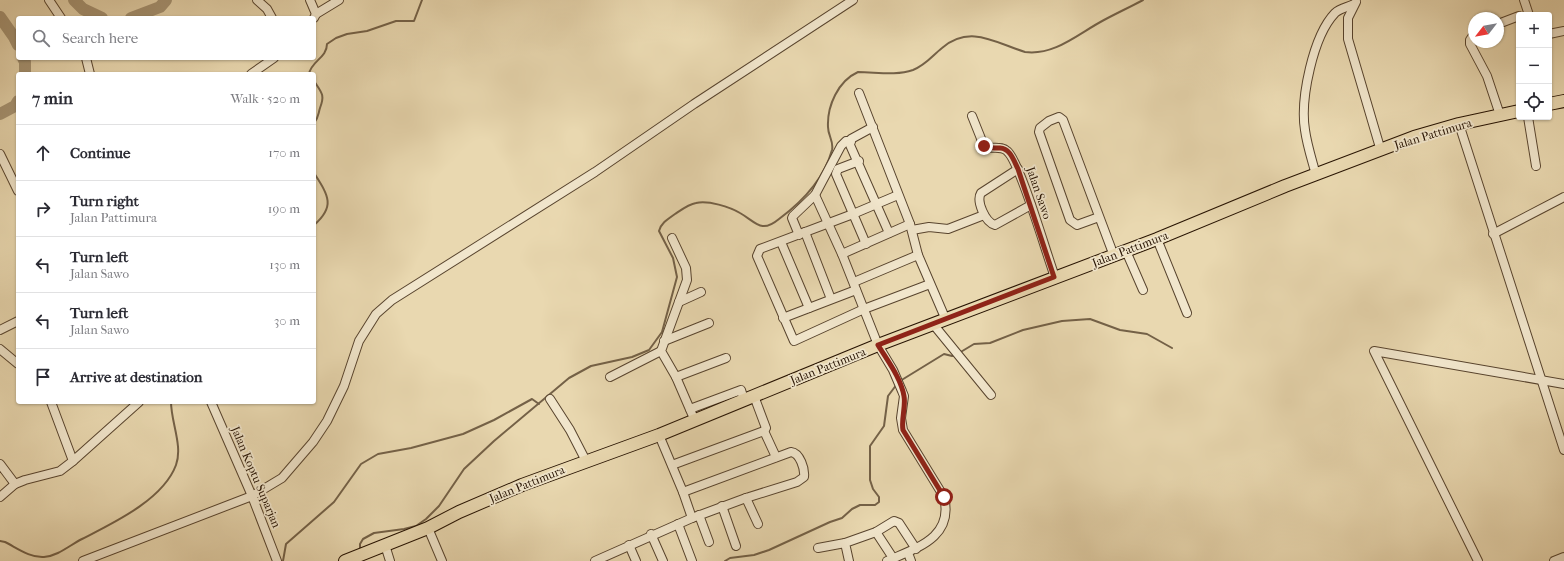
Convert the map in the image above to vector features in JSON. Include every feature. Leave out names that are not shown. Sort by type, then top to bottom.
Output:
[{"type":"main road","points":[[1552,103],[1564,101]]},
{"type":"main road","name":"Jalan Pattimura","points":[[345,561],[364,556],[385,545],[428,528],[486,500],[586,461],[659,435],[692,415],[749,398],[878,345],[1054,277],[1114,256],[1316,175],[1414,138],[1459,124],[1516,112]]},
{"type":"street","points":[[49,0],[60,16]]},
{"type":"street","points":[[257,0],[267,8],[271,16]]},
{"type":"street","points":[[310,0],[315,16],[339,0]]},
{"type":"street","points":[[83,561],[252,496],[282,478],[313,442],[337,404],[359,341],[376,314],[392,300],[595,172],[694,104],[853,0]]},
{"type":"street","points":[[1524,0],[1527,12]]},
{"type":"street","points":[[1356,2],[1348,18],[1348,39],[1380,151]]},
{"type":"street","points":[[1316,175],[1305,131],[1304,116],[1305,95],[1314,49],[1321,32],[1336,12],[1356,2]]},
{"type":"street","points":[[1504,22],[1516,17]]},
{"type":"street","points":[[1552,33],[1564,31]]},
{"type":"street","points":[[1472,48],[1487,76],[1500,115]]},
{"type":"street","points":[[86,60],[90,72]]},
{"type":"street","points":[[254,72],[271,60]]},
{"type":"street","points":[[859,93],[911,227],[918,255],[946,320]]},
{"type":"street","name":"Jalan Sawo","points":[[972,116],[984,146],[992,149],[1001,148],[1008,151],[1018,169],[1054,277]]},
{"type":"street","points":[[1099,217],[1077,225],[1070,220],[1039,132],[1040,128],[1049,121],[1060,117],[1063,120],[1114,256]]},
{"type":"street","points":[[1528,120],[1536,166]]},
{"type":"street","points":[[1459,124],[1493,234],[1564,450]]},
{"type":"street","points":[[873,128],[856,135],[851,141],[850,146],[859,161],[889,233]]},
{"type":"street","points":[[831,299],[802,233],[792,218],[815,195],[836,153],[846,141],[851,141]]},
{"type":"street","points":[[0,154],[16,187]]},
{"type":"street","points":[[859,161],[836,171],[866,244]]},
{"type":"street","points":[[1018,169],[981,192],[979,198],[984,216],[991,224],[995,225],[1031,205]]},
{"type":"street","points":[[815,195],[842,254],[878,345],[898,381],[904,396],[901,418],[903,430],[944,497],[946,505],[942,525],[937,534],[912,551],[890,560],[876,532]]},
{"type":"street","points":[[898,195],[877,205],[760,249],[757,253],[792,340],[795,341],[864,309],[930,284]]},
{"type":"street","points":[[1493,234],[1564,197]]},
{"type":"street","points":[[842,254],[889,233],[911,227],[948,229],[984,216]]},
{"type":"street","points":[[610,377],[661,351],[684,292],[687,274],[684,262],[672,238]]},
{"type":"street","points":[[1157,239],[1187,313]]},
{"type":"street","points":[[780,242],[808,308]]},
{"type":"street","points":[[1126,251],[1143,290]]},
{"type":"street","points":[[783,318],[831,299],[918,255]]},
{"type":"street","points":[[679,302],[700,292]]},
{"type":"street","points":[[0,330],[16,322]]},
{"type":"street","points":[[664,341],[709,323]]},
{"type":"street","points":[[933,324],[992,396]]},
{"type":"street","points":[[0,349],[16,362]]},
{"type":"street","points":[[661,351],[676,377],[692,415]]},
{"type":"street","points":[[1478,561],[1374,351],[1564,384]]},
{"type":"street","points":[[676,377],[726,358]]},
{"type":"street","points":[[749,398],[766,428],[764,431],[776,457]]},
{"type":"street","points":[[550,399],[570,430],[586,461]]},
{"type":"street","points":[[53,404],[73,462]]},
{"type":"street","points":[[0,497],[15,484],[60,471],[73,462],[137,404]]},
{"type":"street","name":"Jalan Koptu Suparjan","points":[[212,404],[252,496],[277,561]]},
{"type":"street","points":[[672,465],[764,431]]},
{"type":"street","points":[[659,435],[683,492],[709,542]]},
{"type":"street","points":[[595,561],[607,558],[651,534],[695,516],[797,482],[804,477],[804,470],[795,453],[791,452],[683,492]]},
{"type":"street","points":[[0,464],[15,484]]},
{"type":"street","points":[[746,498],[758,524]]},
{"type":"street","points":[[722,506],[736,546]]},
{"type":"street","points":[[818,548],[845,543],[876,532],[896,521],[912,551],[911,561]]},
{"type":"street","points":[[678,524],[692,561]]},
{"type":"street","points":[[428,528],[442,561]]},
{"type":"street","points":[[651,534],[663,561]]},
{"type":"street","points":[[845,543],[849,561]]},
{"type":"street","points":[[385,545],[390,561]]},
{"type":"street","points":[[629,545],[636,561]]},
{"type":"street","points":[[1554,561],[1564,557]]},
{"type":"waterway","points":[[74,0],[83,9],[98,16]]},
{"type":"waterway","points":[[136,16],[160,7],[166,0]]},
{"type":"waterway","points":[[310,72],[324,53],[327,44],[336,38],[347,34],[367,31],[396,21],[414,21],[422,0]]},
{"type":"waterway","points":[[360,552],[360,544],[363,539],[374,533],[416,526],[426,519],[439,506],[464,469],[494,441],[569,378],[591,366],[632,357],[649,350],[662,332],[677,277],[673,258],[659,231],[663,223],[685,207],[701,202],[713,203],[731,208],[755,223],[763,226],[768,226],[788,212],[804,197],[824,171],[832,150],[832,141],[828,130],[829,111],[839,88],[851,76],[858,72],[900,73],[913,70],[925,63],[952,41],[963,37],[973,36],[993,40],[1025,52],[1046,51],[1057,47],[1143,0]]},
{"type":"waterway","points":[[0,17],[16,41]]},
{"type":"waterway","points":[[24,60],[25,72]]},
{"type":"waterway","points":[[316,84],[321,91],[322,97],[322,104],[316,120]]},
{"type":"waterway","points":[[0,114],[16,104]]},
{"type":"waterway","points":[[316,176],[328,200],[325,212],[316,223]]},
{"type":"waterway","points":[[959,353],[974,344],[990,343],[1023,330],[1062,321],[1090,319],[1120,330],[1147,334],[1172,348]]},
{"type":"waterway","points":[[900,381],[944,354],[952,356],[955,355]]},
{"type":"waterway","points":[[725,561],[730,558],[754,555],[769,550],[842,518],[852,509],[860,505],[875,505],[879,502],[879,497],[873,489],[870,480],[870,446],[884,426],[888,396],[897,384]]},
{"type":"waterway","points":[[283,561],[286,544],[334,502],[361,464],[378,454],[411,448],[463,434],[494,420],[532,399],[539,404]]},
{"type":"waterway","points":[[0,541],[34,556],[49,556],[108,526],[149,500],[170,478],[178,458],[171,404]]},
{"type":"route","points":[[944,497],[906,438],[901,418],[904,396],[894,370],[878,345],[1054,277],[1018,169],[1008,151],[1001,148],[992,149],[984,146]]}]
